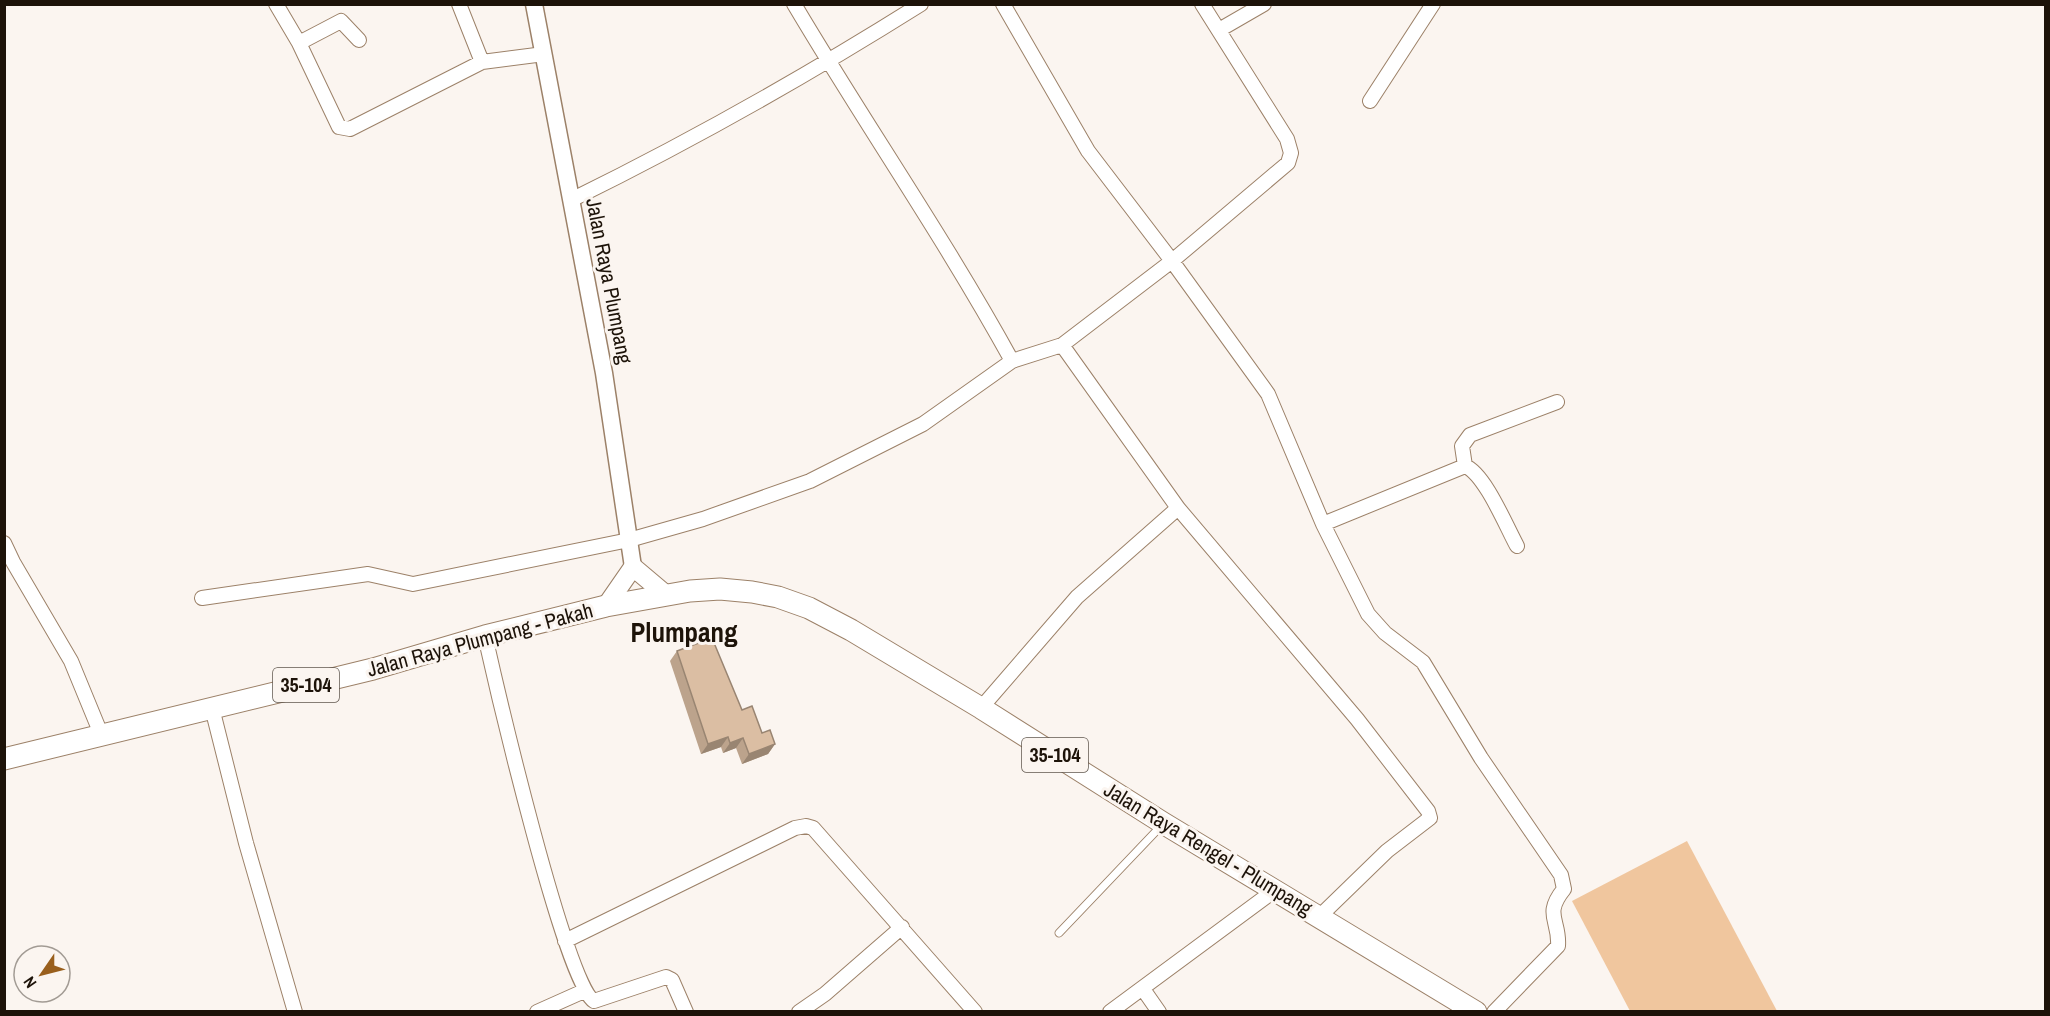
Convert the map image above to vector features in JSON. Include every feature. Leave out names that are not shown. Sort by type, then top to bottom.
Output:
[{"type":"main road","points":[[606,606],[633,567],[665,594]]},
{"type":"main road","name":"Jalan Raya Rengel - Plumpang","points":[[606,606],[665,594],[720,589],[769,595],[798,604],[851,630],[981,708],[1163,823],[1476,1011]]},
{"type":"main road","name":"Jalan Raya Plumpang - Pakah","points":[[4,759],[373,669],[485,636],[606,606]]},
{"type":"street","points":[[276,4],[299,43],[339,127],[343,129],[350,129],[482,62],[544,54]]},
{"type":"street","points":[[459,4],[482,62]]},
{"type":"street","name":"Jalan Raya Plumpang","points":[[534,4],[604,374],[633,567]]},
{"type":"street","points":[[794,4],[828,62],[973,290],[1012,361]]},
{"type":"street","points":[[571,200],[664,154],[828,62],[921,4]]},
{"type":"street","points":[[1003,4],[1088,151],[1172,261],[1268,394],[1323,524],[1368,614],[1384,633],[1423,662],[1564,884],[1564,889],[1552,909],[1558,939],[1555,951],[1494,1011]]},
{"type":"street","points":[[202,598],[368,574],[413,584],[629,540],[703,519],[810,481],[922,424],[1012,361],[1062,345],[1172,261],[1288,163],[1292,153],[1287,139],[1237,63],[1202,4]]},
{"type":"street","points":[[1219,30],[1264,4]]},
{"type":"street","points":[[1370,101],[1433,4]]},
{"type":"street","points":[[299,43],[341,21],[359,40]]},
{"type":"street","points":[[1062,345],[1178,508],[1358,719],[1428,811],[1430,818],[1423,826],[1387,851],[1319,916]]},
{"type":"street","points":[[1465,466],[1462,446],[1470,435],[1557,402]]},
{"type":"street","points":[[1323,524],[1465,466],[1472,469],[1484,486],[1517,546]]},
{"type":"street","points":[[981,708],[1077,597],[1178,508]]},
{"type":"street","points":[[4,543],[71,661],[101,734]]},
{"type":"street","points":[[485,636],[514,761],[566,941],[584,991],[594,1001],[666,977],[672,980],[686,1011]]},
{"type":"street","points":[[212,708],[246,843],[295,1011]]},
{"type":"street","points":[[566,941],[795,828],[806,826],[813,828],[827,843],[975,1011]]},
{"type":"street","points":[[1110,1011],[1275,890]]},
{"type":"street","points":[[799,1011],[825,994],[902,927]]},
{"type":"street","points":[[1143,989],[1159,1011]]},
{"type":"street","points":[[537,1011],[554,1009],[584,991]]},
{"type":"lane","points":[[1059,933],[1163,823]]},
{"type":"shaded area","points":[[1687,841],[1777,1011],[1630,1011],[1572,901]]},
{"type":"building","points":[[712,638],[742,710],[752,706],[762,733],[770,730],[775,744],[749,754],[743,738],[730,743],[728,737],[708,744],[677,651]]},
{"type":"district","name":"Plumpang","points":[[684,633]]}]
